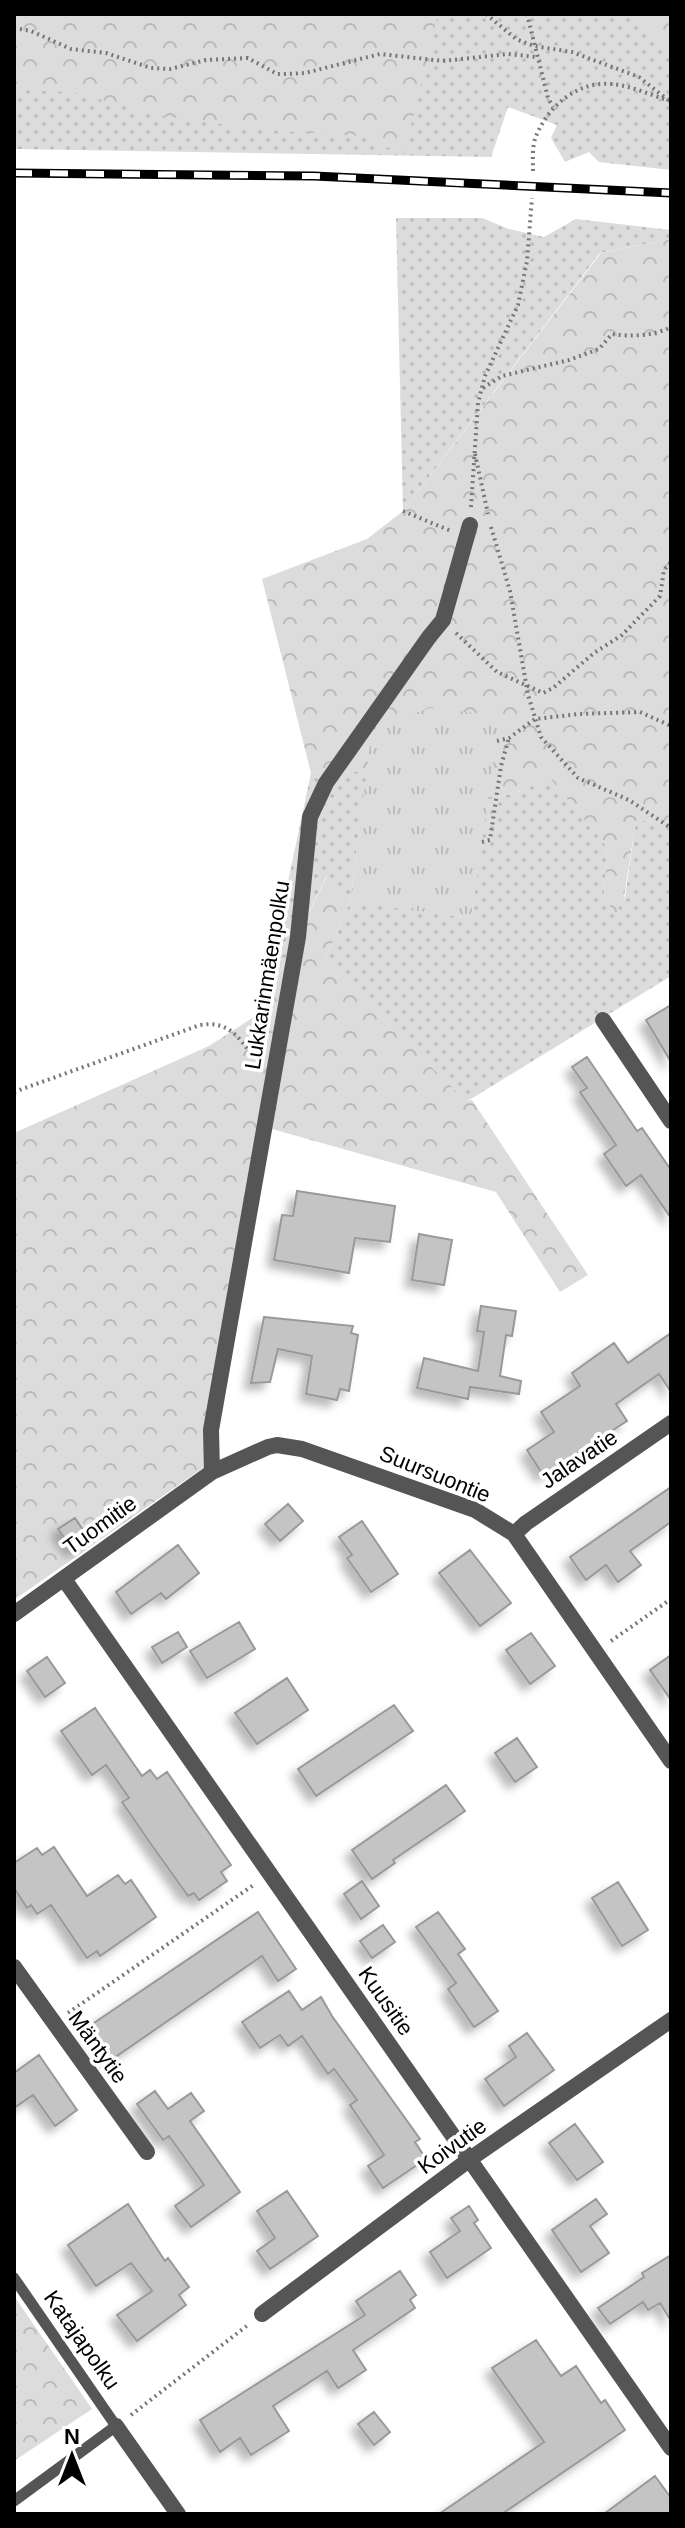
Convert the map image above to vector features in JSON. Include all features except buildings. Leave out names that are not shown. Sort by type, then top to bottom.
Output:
[{"type":"street","name":"Lukkarinmäenpolku","points":[[212,1472],[211,1430],[298,937],[310,817],[326,783],[443,620],[469,532]]},
{"type":"street","points":[[603,1020],[671,1121]]},
{"type":"street","name":"Jalavatie","points":[[514,1534],[671,1423]]},
{"type":"street","name":"Suursuontie","points":[[212,1472],[268,1447],[296,1448],[475,1510],[514,1534],[671,1761]]},
{"type":"street","name":"Tuomitie","points":[[14,1614],[212,1472]]},
{"type":"street","name":"Kuusitie","points":[[64,1579],[671,2448]]},
{"type":"street","name":"Mäntytie","points":[[14,1967],[147,2152]]},
{"type":"street","name":"Koivutie","points":[[262,2314],[470,2159],[671,2020]]},
{"type":"street","points":[[116,2426],[178,2514]]},
{"type":"lane","name":"Katajapolku","points":[[14,2278],[116,2426]]},
{"type":"lane","points":[[14,2501],[116,2426]]},
{"type":"path","points":[[486,14],[516,39],[534,46],[572,52],[639,77],[669,101]]},
{"type":"path","points":[[527,14],[536,57],[553,107]]},
{"type":"path","points":[[14,28],[50,37],[71,49],[106,53],[151,68],[170,69],[206,60],[248,58],[277,74],[286,74],[305,73],[380,54],[443,61],[508,54],[536,57]]},
{"type":"path","points":[[533,171],[534,142],[553,107],[581,90],[615,84],[669,101]]},
{"type":"path","points":[[403,511],[469,532],[475,418],[481,389],[518,305],[527,261],[532,198]]},
{"type":"path","points":[[481,389],[502,376],[569,360],[599,349],[612,334],[629,337],[671,327]]},
{"type":"path","points":[[475,454],[498,557],[510,591],[527,687],[541,737],[578,778],[629,800],[671,828]]},
{"type":"path","points":[[443,620],[497,672],[543,693],[622,635],[660,596],[664,570],[671,562]]},
{"type":"path","points":[[497,741],[509,738],[535,719],[640,712],[671,726]]},
{"type":"path","points":[[482,842],[490,840],[501,766],[509,738]]},
{"type":"path","points":[[14,1092],[200,1025],[214,1023],[230,1029],[272,1087]]},
{"type":"path","points":[[609,1642],[671,1599]]},
{"type":"path","points":[[54,2023],[270,1874]]},
{"type":"path","points":[[116,2426],[262,2314]]},
{"type":"green space","points":[[14,14],[671,14],[671,170],[599,162],[589,152],[565,162],[551,138],[557,125],[508,107],[491,157],[14,149]]},
{"type":"green space","points":[[14,14],[438,14],[404,155],[363,136],[264,130],[162,116],[72,92],[14,90]]},
{"type":"green space","points":[[627,14],[671,14],[671,49]]},
{"type":"green space","points":[[396,218],[482,218],[509,229],[544,237],[576,219],[671,230],[671,239],[600,253],[403,511]]},
{"type":"green space","points":[[671,239],[671,822],[636,820],[624,897],[615,916],[604,893],[607,847],[550,778],[524,790],[487,800],[353,771],[311,773],[262,579],[367,539],[403,511],[601,253]]},
{"type":"green space","points":[[429,708],[500,716],[471,918],[350,902],[372,730]]},
{"type":"green space","points":[[311,773],[367,773],[350,901],[471,918],[487,800],[524,790],[550,777],[607,847],[604,893],[625,897],[636,820],[671,822],[671,976],[466,1102],[324,962],[350,902],[327,875],[260,1013]]},
{"type":"green space","points":[[328,874],[350,902],[324,962],[466,1101],[472,1100],[588,1275],[560,1292],[496,1192],[265,1127],[210,1463],[14,1600],[14,1133],[209,1046],[260,1013]]},
{"type":"green space","points":[[14,2296],[92,2409],[14,2461]]},
{"type":"railway","points":[[14,173],[314,176],[671,193]]}]
